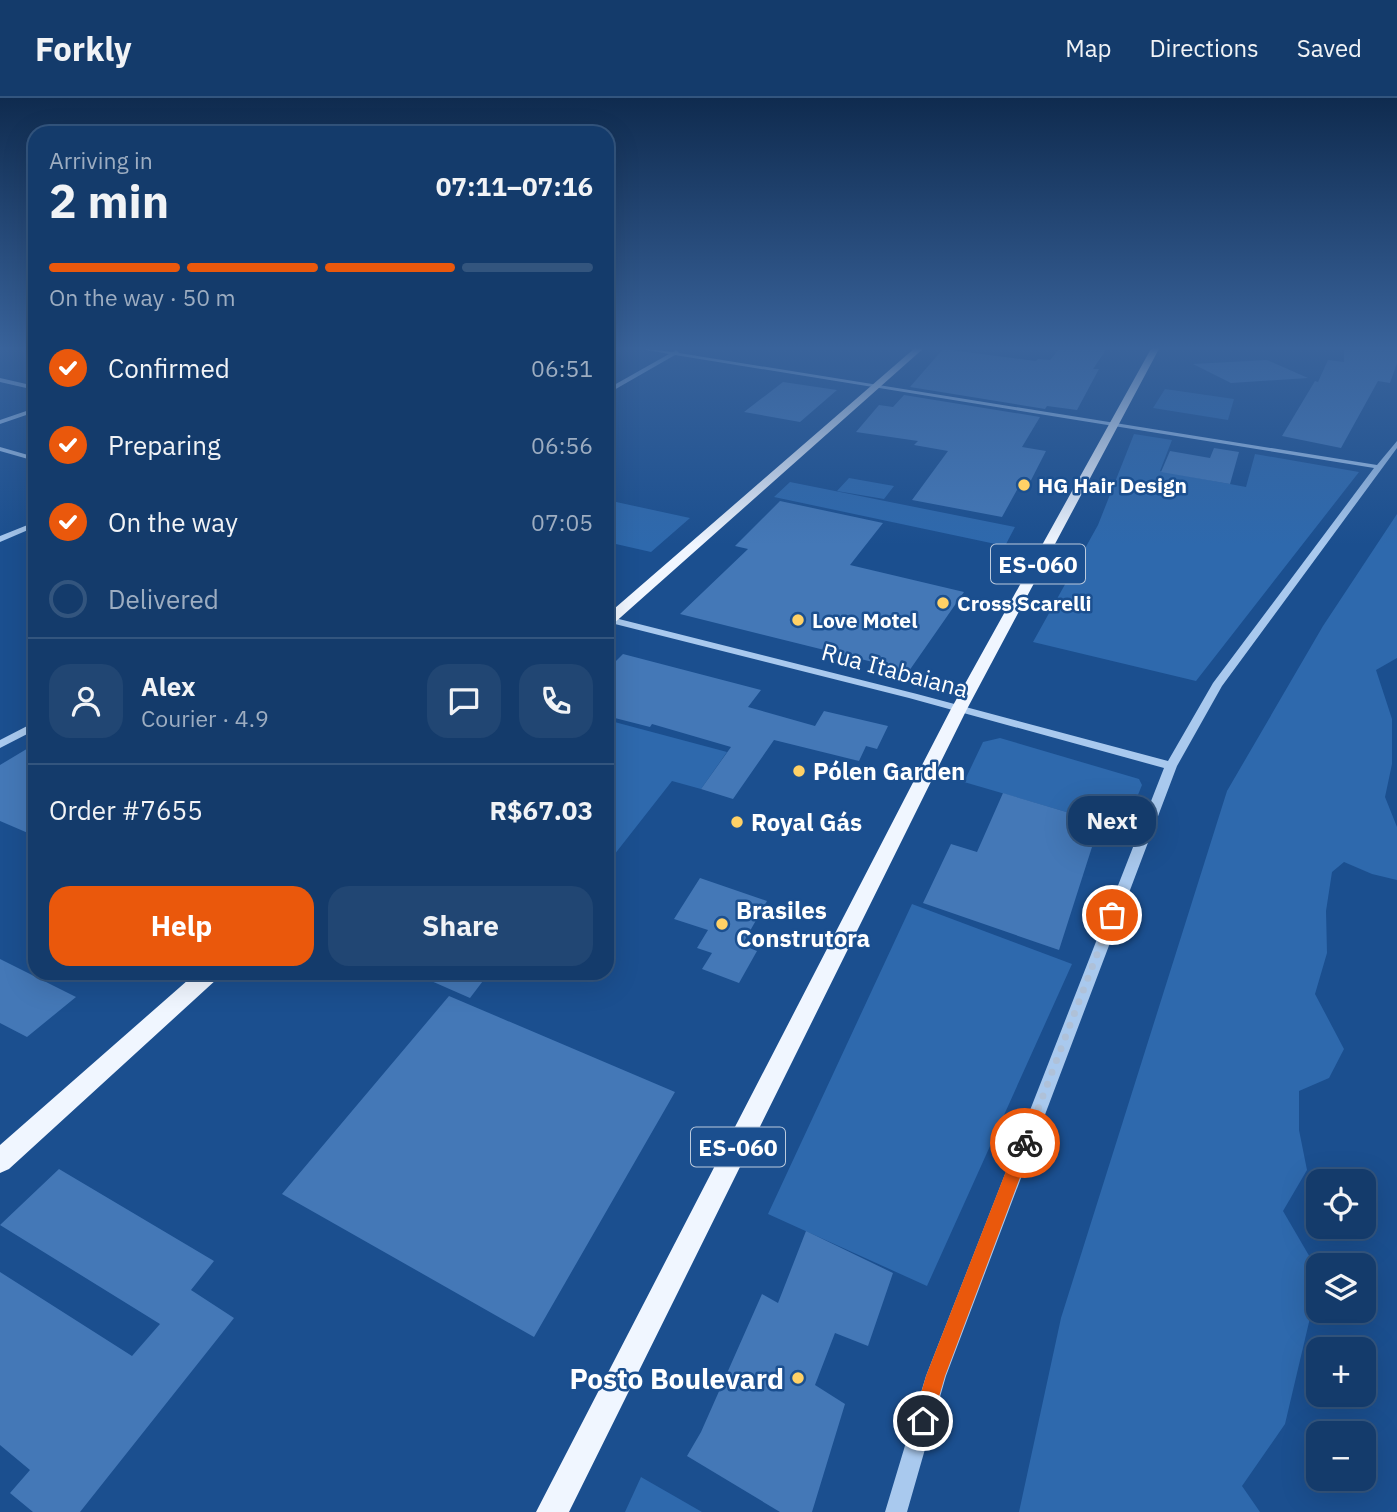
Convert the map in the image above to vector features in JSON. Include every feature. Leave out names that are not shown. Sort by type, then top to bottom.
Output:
[{"type":"main road","points":[[614,615],[848,413]]},
{"type":"main road","name":"ES-060","points":[[552,1512],[959,709],[1120,413]]},
{"type":"main road","points":[[0,1161],[202,980]]},
{"type":"street","points":[[0,422],[26,413]]},
{"type":"street","points":[[1042,413],[1379,467]]},
{"type":"street","points":[[896,1512],[936,1376],[1171,766],[1217,685],[1397,443]]},
{"type":"street","points":[[0,449],[28,457]]},
{"type":"street","points":[[0,539],[28,527]]},
{"type":"street","name":"Rua Itabaiana","points":[[614,622],[1171,766]]},
{"type":"street","points":[[0,745],[28,728]]},
{"type":"shaded area","points":[[1184,413],[1230,413],[1228,420]]},
{"type":"shaded area","points":[[1134,434],[1172,440],[1160,471],[1246,487],[1255,454],[1359,472],[1196,681],[1033,642],[1098,525]]},
{"type":"shaded area","points":[[849,478],[894,486],[884,499],[837,491]]},
{"type":"shaded area","points":[[790,482],[1015,527],[1005,546],[774,497]]},
{"type":"shaded area","points":[[614,502],[690,518],[651,552],[614,544]]},
{"type":"shaded area","points":[[1397,514],[1397,658],[1376,670],[1392,719],[1392,764],[1385,797],[1397,827],[1397,880],[1372,874],[1344,862],[1332,872],[1326,911],[1327,953],[1315,994],[1344,1049],[1329,1078],[1299,1091],[1299,1130],[1307,1169],[1283,1211],[1308,1253],[1306,1323],[1309,1323],[1285,1424],[1242,1486],[1260,1512],[1019,1512],[1061,1318],[1227,791],[1323,626]]},
{"type":"shaded area","points":[[614,722],[727,752],[701,789],[672,781],[614,855]]},
{"type":"shaded area","points":[[1000,738],[1139,779],[1142,785],[1124,829],[964,782],[983,742]]},
{"type":"shaded area","points":[[912,904],[1072,964],[927,1286],[768,1214]]},
{"type":"shaded area","points":[[641,1477],[702,1512],[625,1512]]},
{"type":"building","points":[[750,413],[810,413],[800,422]]},
{"type":"building","points":[[872,413],[1015,413],[1040,417],[1022,447],[1046,451],[1026,490],[1018,488],[1002,517],[912,500],[948,451],[914,445],[918,441],[856,432]]},
{"type":"building","points":[[1296,413],[1360,413],[1341,448],[1282,436]]},
{"type":"building","points":[[1214,448],[1239,452],[1230,484],[1161,472],[1170,451],[1210,458]]},
{"type":"building","points":[[780,501],[883,523],[850,565],[964,592],[909,671],[680,614],[748,549],[735,546]]},
{"type":"building","points":[[623,654],[761,690],[748,707],[815,726],[824,711],[888,726],[877,749],[866,746],[859,761],[774,740],[733,799],[701,789],[731,747],[652,724],[650,727],[614,718],[614,663]]},
{"type":"building","points":[[28,748],[28,833],[0,821],[0,765]]},
{"type":"building","points":[[1003,793],[1100,822],[1059,950],[923,903],[951,844],[977,852]]},
{"type":"building","name":"Brasiles Construtora","points":[[700,878],[767,901],[742,945],[757,951],[739,983],[702,969],[712,953],[697,948],[708,930],[674,919]]},
{"type":"building","points":[[0,959],[28,973],[28,980],[42,980],[76,997],[27,1037],[0,1023]]},
{"type":"building","points":[[429,980],[484,980],[470,998]]},
{"type":"building","points":[[449,996],[675,1092],[534,1337],[282,1194]]},
{"type":"building","points":[[59,1169],[214,1261],[191,1290],[234,1318],[80,1512],[33,1512],[10,1493],[30,1470],[0,1445],[0,1272],[132,1356],[160,1324],[0,1225]]},
{"type":"building","points":[[806,1231],[893,1273],[868,1346],[835,1333],[815,1385],[845,1404],[812,1512],[780,1512],[687,1456],[701,1432],[762,1294],[778,1303]]},
{"type":"way so far","points":[[1025,1143],[1112,915]]},
{"type":"place","name":"HG Hair Design","points":[[1024,485]]},
{"type":"place","name":"Cross Scarelli","points":[[943,603]]},
{"type":"place","name":"Love Motel","points":[[798,620]]},
{"type":"place","name":"Pólen Garden","points":[[799,771]]},
{"type":"place","name":"Royal Gás","points":[[737,822]]},
{"type":"place","name":"Next","points":[[1112,915]]},
{"type":"place","name":"Brasiles Construtora","points":[[722,924]]},
{"type":"place","name":"Posto Boulevard","points":[[798,1378]]},
{"type":"route","points":[[923,1421],[936,1376],[1025,1143]]}]
